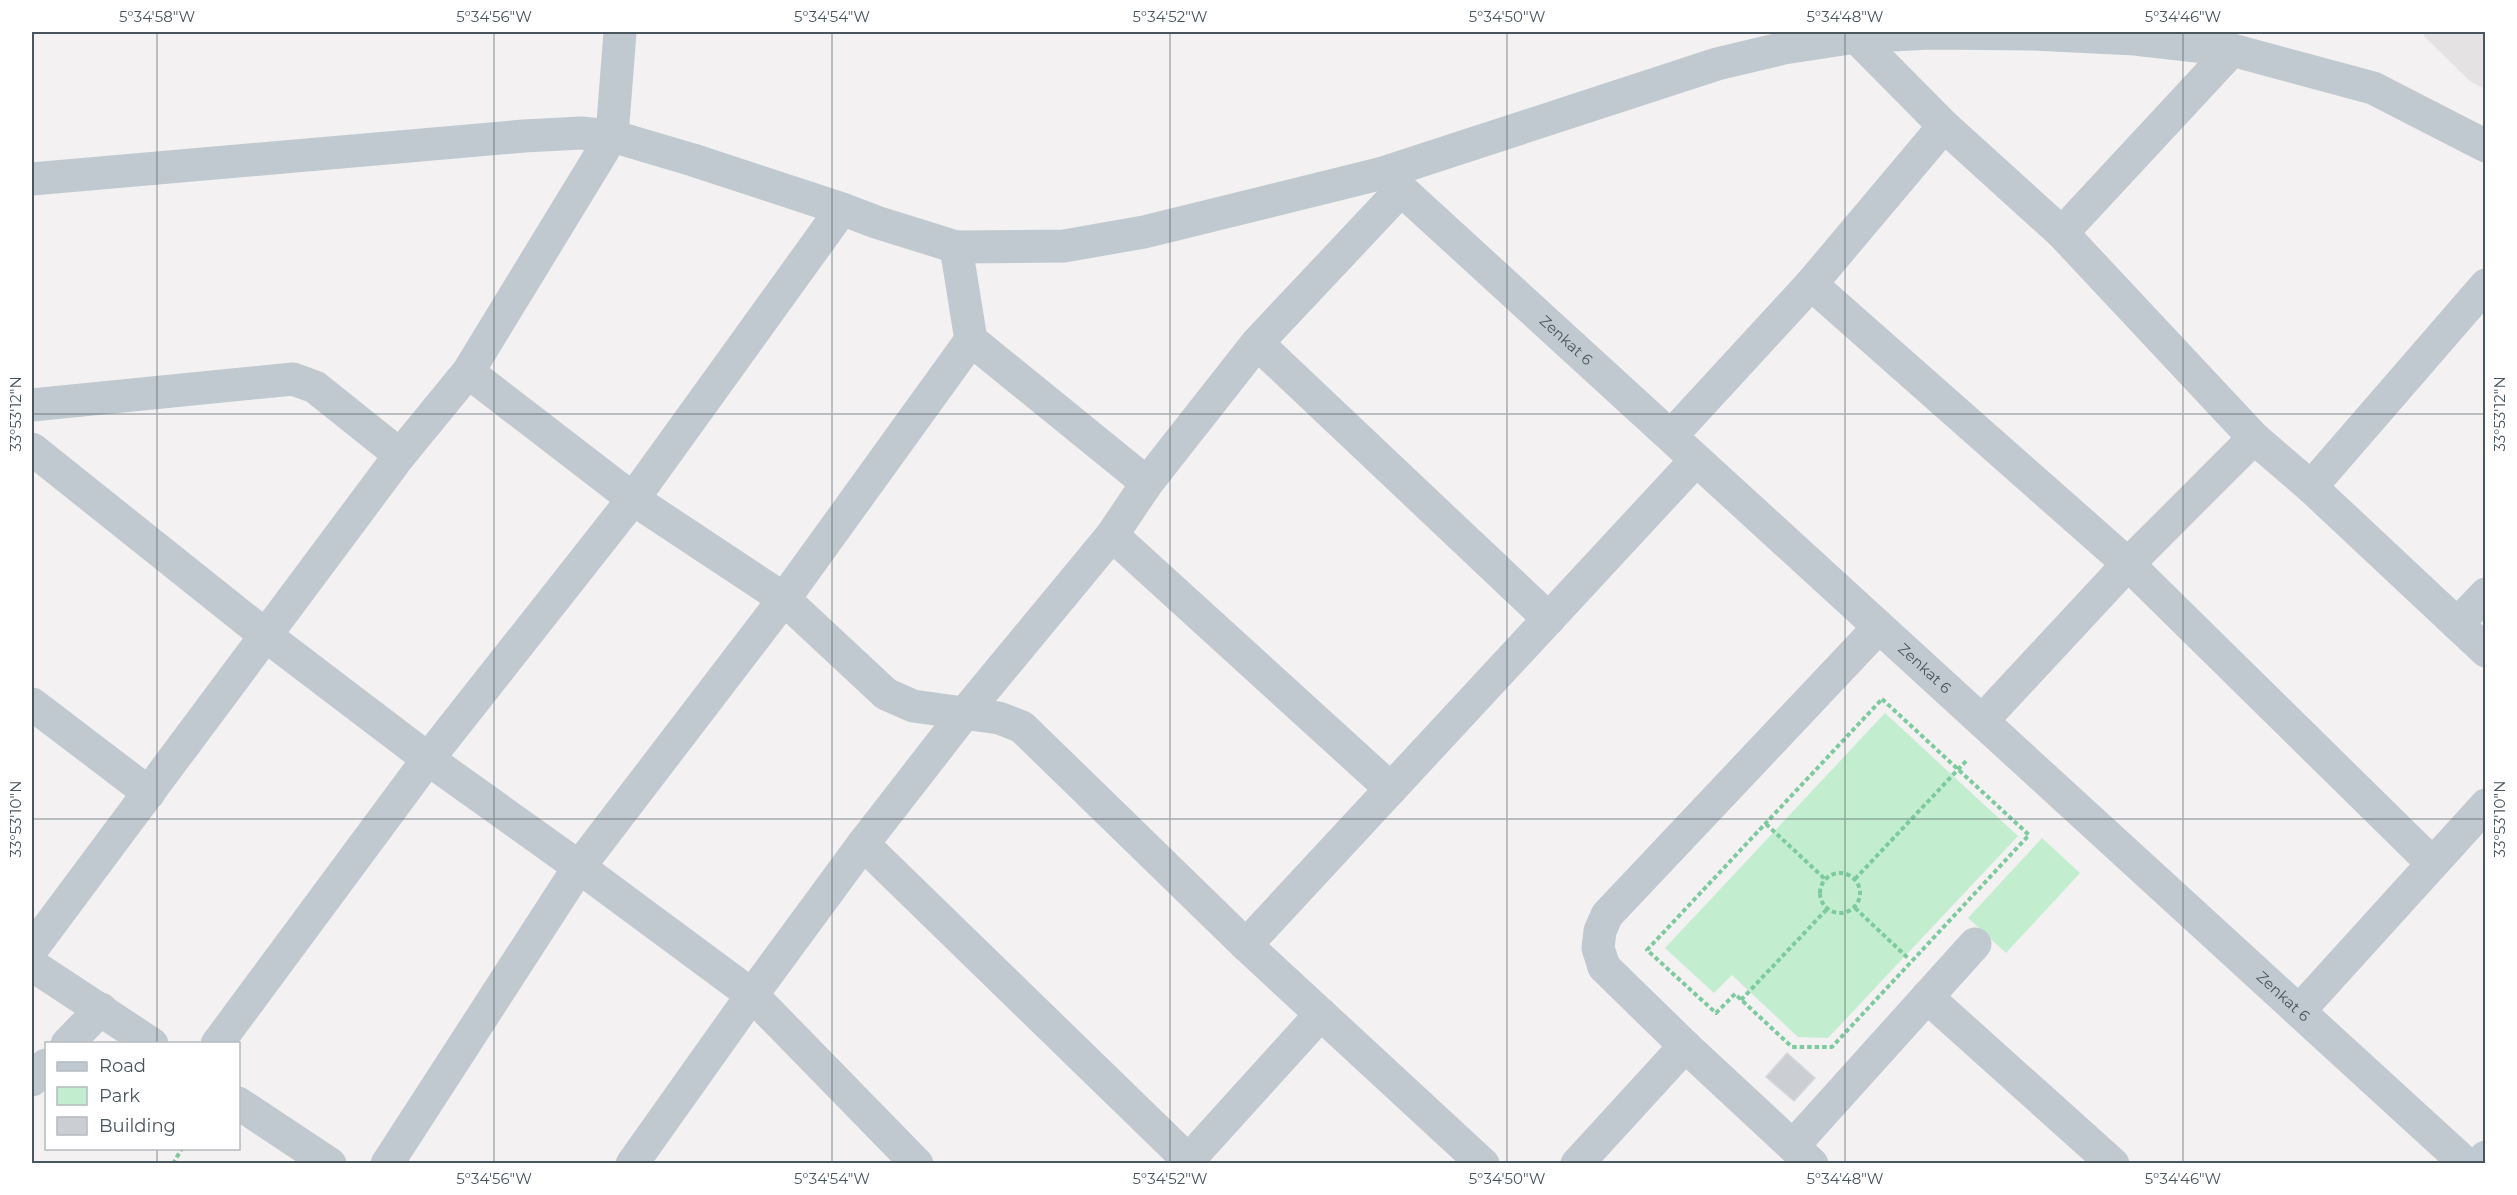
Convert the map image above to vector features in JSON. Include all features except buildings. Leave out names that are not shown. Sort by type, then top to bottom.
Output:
[{"type":"street","points":[[32,949],[400,455],[468,372],[612,136],[620,32]]},
{"type":"street","points":[[32,179],[581,133],[612,136],[693,160],[956,247],[1064,246],[1144,232],[1392,181],[1717,64],[1784,48],[1856,37],[1930,33],[2032,34],[2135,39],[2232,50],[2373,88],[2486,146]]},
{"type":"street","points":[[1856,37],[1944,126],[2062,233],[2254,438],[2311,487],[2486,651]]},
{"type":"street","points":[[2062,233],[2232,50]]},
{"type":"street","points":[[1671,436],[1811,284],[1944,126]]},
{"type":"street","points":[[632,1164],[863,844],[964,714],[1112,535],[1147,483],[1257,344],[1392,181]]},
{"type":"street","name":"Zenkat 6","points":[[1392,181],[2466,1164]]},
{"type":"street","points":[[218,1042],[428,759],[633,499],[842,209]]},
{"type":"street","points":[[956,247],[971,340],[1147,483]]},
{"type":"street","points":[[1811,284],[2128,564],[2432,863]]},
{"type":"street","points":[[2311,487],[2486,285]]},
{"type":"street","points":[[387,1164],[579,867],[784,599],[971,340]]},
{"type":"street","points":[[1257,344],[1549,619]]},
{"type":"street","points":[[468,372],[633,499],[784,599],[886,694],[913,706],[999,718],[1022,727],[1246,945],[1484,1164]]},
{"type":"street","points":[[32,405],[293,379],[315,387],[400,455]]},
{"type":"street","points":[[1988,726],[2128,564],[2254,438]]},
{"type":"street","points":[[32,448],[265,635],[428,759],[752,995],[917,1164]]},
{"type":"street","points":[[1246,945],[1696,460]]},
{"type":"street","points":[[1112,535],[1391,789]]},
{"type":"street","points":[[2457,624],[2486,594]]},
{"type":"street","points":[[1879,627],[1607,915],[1600,931],[1598,948],[1604,967],[1685,1046],[1803,1155],[1932,991],[1975,944]]},
{"type":"street","points":[[32,704],[149,793]]},
{"type":"street","points":[[2299,1011],[2486,805]]},
{"type":"street","points":[[863,844],[1186,1162],[1321,1014]]},
{"type":"street","points":[[32,965],[149,1042]]},
{"type":"street","points":[[1932,991],[2114,1164]]},
{"type":"street","points":[[70,1042],[101,1009]]},
{"type":"street","points":[[1577,1164],[1685,1046]]},
{"type":"street","points":[[32,1080],[45,1066]]},
{"type":"street","points":[[240,1104],[330,1164]]},
{"type":"street","points":[[2479,1164],[2486,1157]]},
{"type":"path","points":[[1882,699],[2029,835],[1832,1047],[1792,1047],[1735,994],[1716,1013],[1647,950],[1766,824],[1882,699]]},
{"type":"path","points":[[1855,879],[1958,769],[1988,726]]},
{"type":"path","points":[[1766,824],[1825,879]]},
{"type":"path","points":[[1843,873],[1855,879],[1861,889],[1856,908],[1843,914],[1827,909],[1821,900],[1820,892],[1825,879],[1843,873]]},
{"type":"path","points":[[1856,908],[1911,960],[1932,991]]},
{"type":"path","points":[[1741,1000],[1827,909]]},
{"type":"path","points":[[173,1164],[181,1150]]},
{"type":"shaded area","points":[[2424,32],[2485,32],[2485,89],[2470,81],[2424,36]]},
{"type":"green space","points":[[1885,713],[2018,836],[1828,1038],[1798,1037],[1732,975],[1714,993],[1665,948]]},
{"type":"green space","points":[[2042,838],[2080,873],[2006,953],[1968,918]]}]
